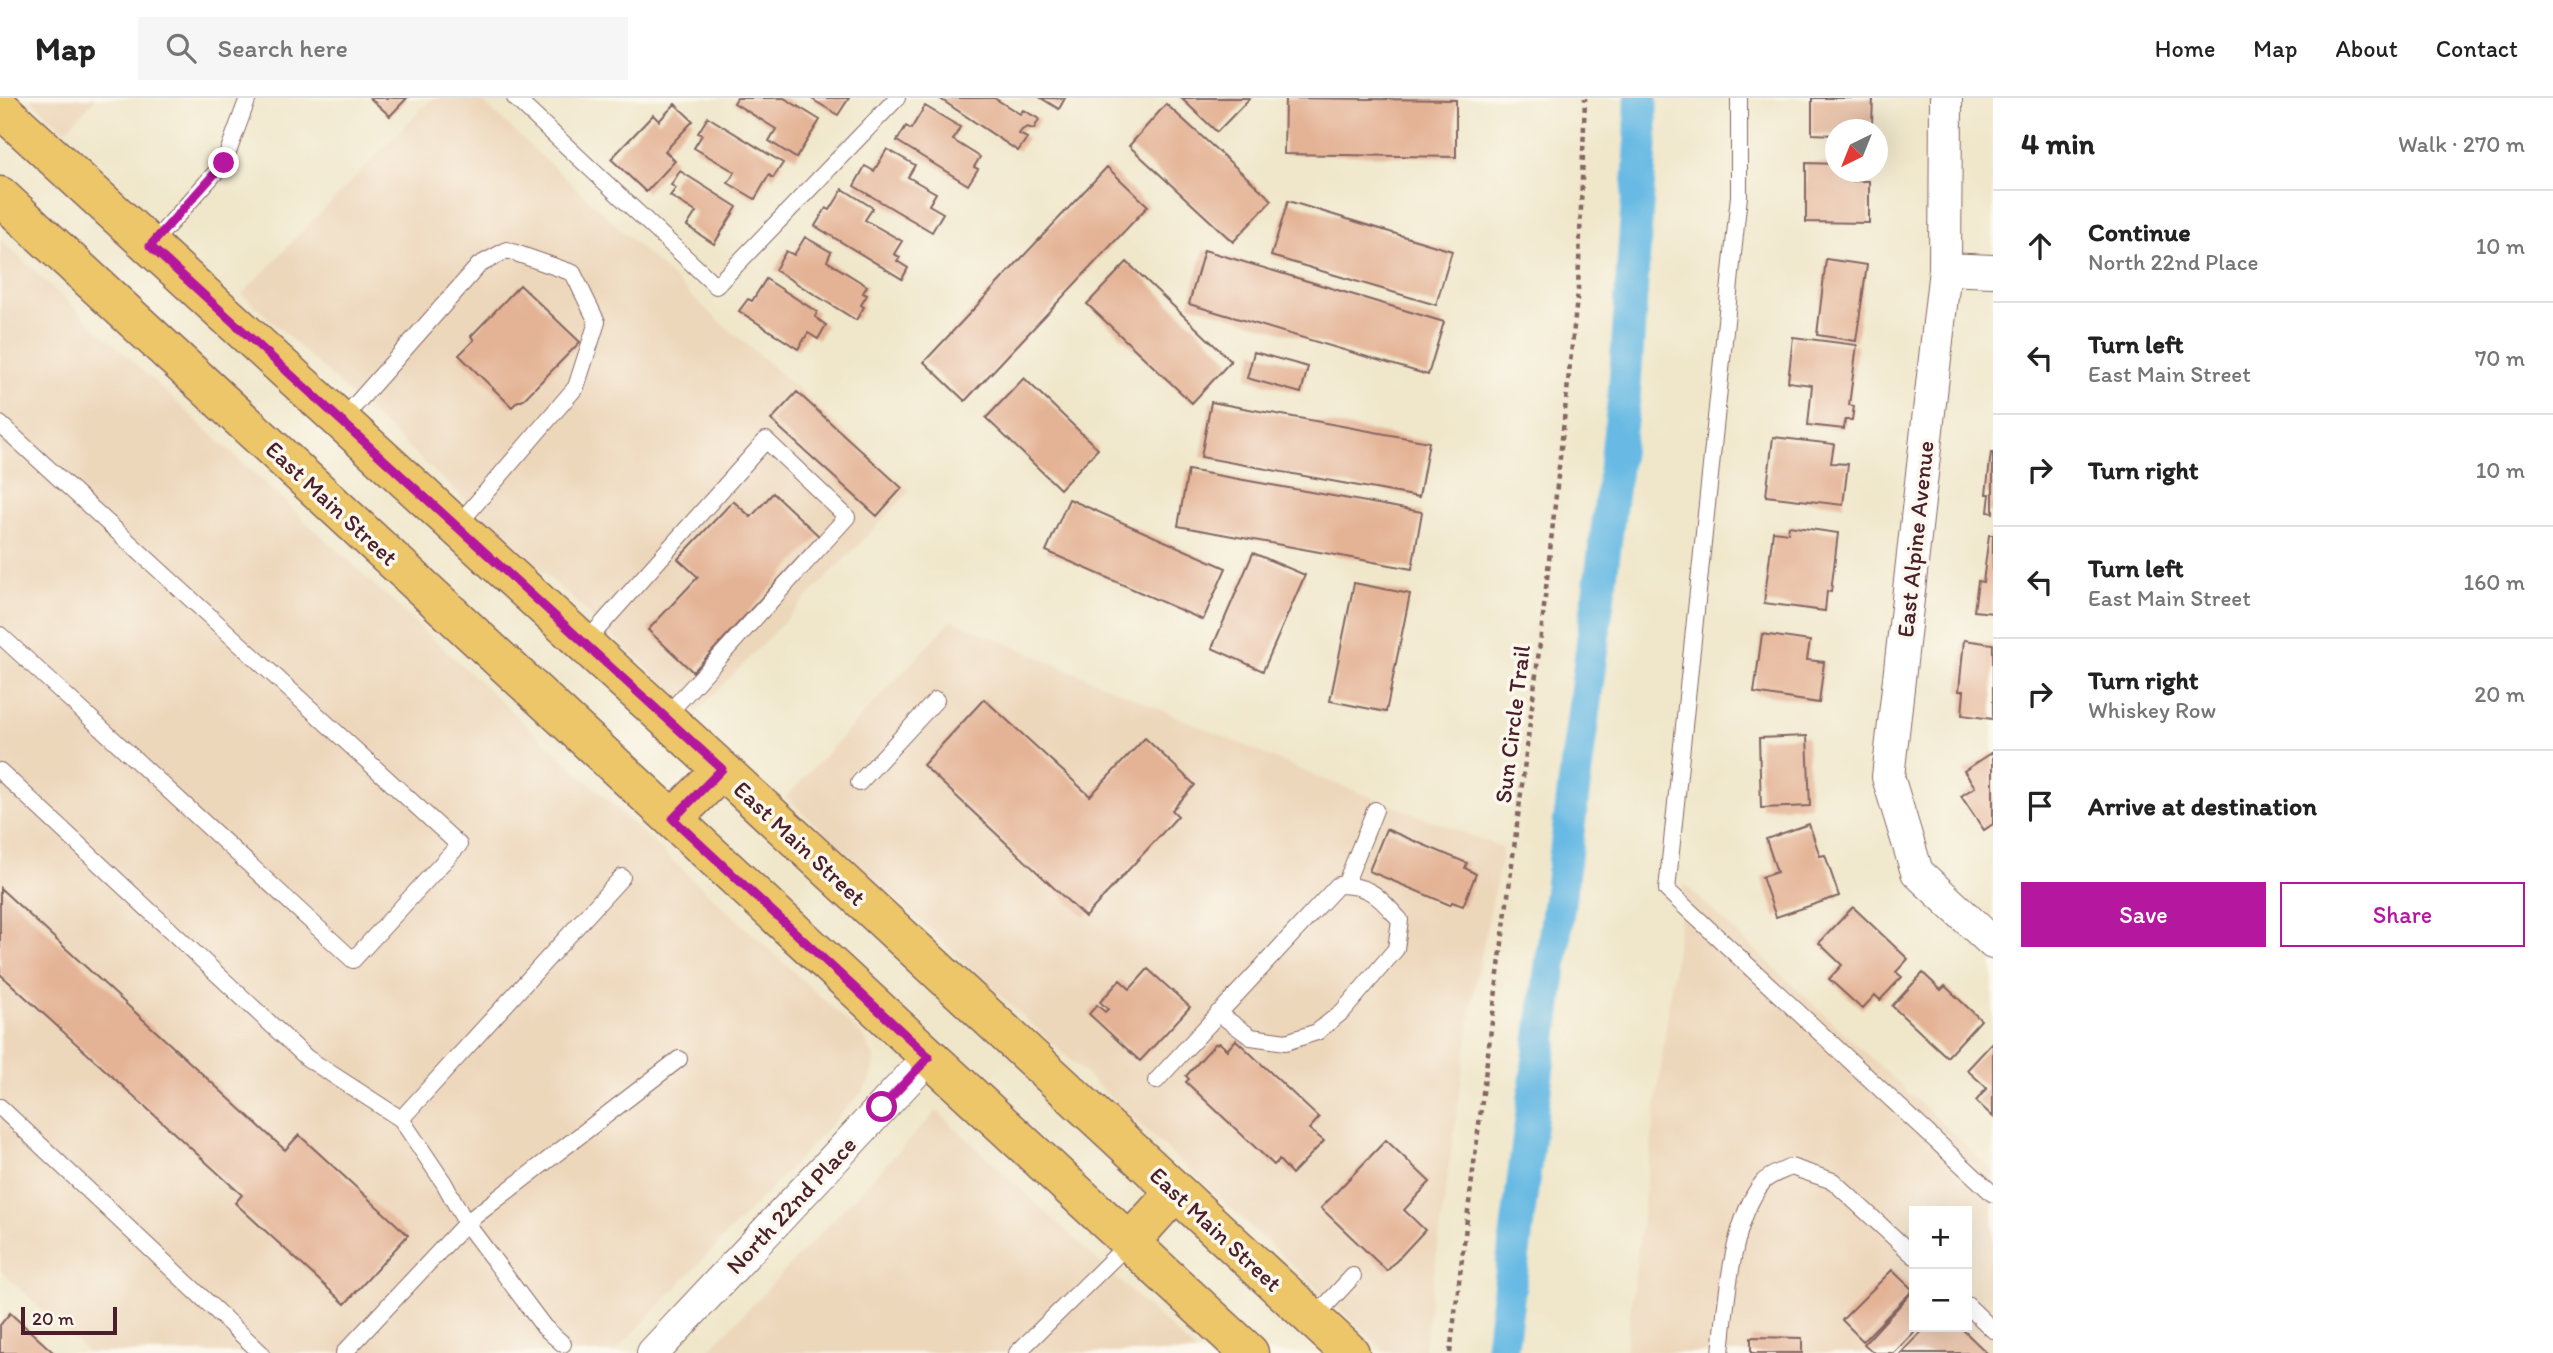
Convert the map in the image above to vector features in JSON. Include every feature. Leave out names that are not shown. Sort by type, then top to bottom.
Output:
[{"type":"main road","name":"East Main Street","points":[[0,108],[722,769],[1350,1353]]},
{"type":"main road","name":"East Main Street","points":[[0,196],[1249,1353]]},
{"type":"main road","points":[[673,819],[722,769]]},
{"type":"main road","points":[[1130,1242],[1175,1192]]},
{"type":"street","name":"East Alpine Avenue","points":[[1945,98],[1945,269],[1888,777],[1917,872],[1993,943]]},
{"type":"street","points":[[1945,269],[1993,271]]},
{"type":"street","name":"North 22nd Place","points":[[653,1353],[929,1057]]},
{"type":"lane","points":[[150,246],[224,163],[247,98]]},
{"type":"lane","points":[[515,98],[716,286],[897,98]]},
{"type":"lane","points":[[1739,98],[1740,196],[1667,890],[1993,1194]]},
{"type":"lane","points":[[341,421],[479,265],[507,250],[573,273],[597,322],[576,387],[456,527]]},
{"type":"lane","points":[[0,424],[459,845],[353,960],[0,635]]},
{"type":"lane","points":[[584,643],[766,440],[847,517],[664,718]]},
{"type":"lane","points":[[859,783],[936,700]]},
{"type":"lane","points":[[0,771],[307,1058],[401,1119],[444,1183],[466,1223],[544,1327],[563,1345]]},
{"type":"lane","points":[[1345,885],[1376,810]]},
{"type":"lane","points":[[401,1119],[622,877]]},
{"type":"lane","points":[[1156,1081],[1218,1013],[1338,885],[1359,885],[1380,898],[1399,920],[1396,949],[1343,1011],[1317,1032],[1286,1042],[1251,1037],[1218,1013]]},
{"type":"lane","points":[[344,1353],[466,1223],[680,1059]]},
{"type":"lane","points":[[0,1107],[261,1353]]},
{"type":"lane","points":[[1721,1353],[1725,1312],[1741,1222],[1764,1180],[1791,1167],[1833,1181],[1909,1251]]},
{"type":"lane","points":[[1017,1353],[1130,1242]]},
{"type":"lane","points":[[1313,1319],[1353,1276]]},
{"type":"lane","points":[[1972,1311],[1993,1330]]},
{"type":"path","name":"Sun Circle Trail","points":[[1450,1353],[1543,621],[1578,289],[1585,98]]},
{"type":"shaded area","points":[[30,98],[96,98],[65,131]]},
{"type":"shaded area","points":[[432,98],[479,98],[707,310],[910,491],[696,713],[242,294]]},
{"type":"shaded area","points":[[0,239],[864,1037],[874,1058],[872,1077],[863,1091],[614,1353],[88,1353],[0,1270]]},
{"type":"shaded area","points":[[952,620],[1311,774],[1503,848],[1473,996],[1423,1353],[1387,1353],[786,797]]},
{"type":"shaded area","points":[[1684,884],[1993,1171],[1993,1353],[1625,1353]]},
{"type":"shaded area","points":[[937,1111],[1197,1353],[706,1353]]},
{"type":"building","points":[[370,98],[407,98],[390,116]]},
{"type":"building","points":[[737,98],[784,98],[820,120],[796,158],[769,141],[776,129],[734,103]]},
{"type":"building","points":[[810,98],[849,98],[838,115]]},
{"type":"building","points":[[939,98],[994,98],[1020,114],[1023,110],[1039,119],[1034,129],[1027,127],[1019,134],[1027,138],[1018,151]]},
{"type":"building","points":[[1041,98],[1065,98],[1059,109]]},
{"type":"building","points":[[1181,98],[1250,98],[1217,132]]},
{"type":"building","points":[[1285,98],[1456,100],[1456,157],[1284,154]]},
{"type":"building","points":[[1812,98],[1873,98],[1872,119],[1825,119],[1825,135],[1812,134]]},
{"type":"building","points":[[675,104],[693,121],[665,151],[675,161],[646,192],[611,159],[653,115],[659,121]]},
{"type":"building","points":[[1166,104],[1272,200],[1233,242],[1129,146]]},
{"type":"building","points":[[925,106],[960,127],[953,140],[980,157],[974,167],[978,169],[968,185],[897,141],[906,126],[911,129]]},
{"type":"building","points":[[708,117],[783,163],[773,178],[769,175],[755,199],[728,183],[735,172],[694,148],[702,135],[698,133]]},
{"type":"building","points":[[887,149],[915,165],[908,177],[936,193],[929,205],[943,213],[932,232],[854,186],[865,166],[874,171]]},
{"type":"building","points":[[1806,163],[1825,164],[1825,182],[1869,182],[1869,223],[1806,222]]},
{"type":"building","points":[[1107,167],[1148,206],[965,401],[924,362]]},
{"type":"building","points":[[680,171],[737,207],[714,244],[687,226],[696,212],[670,196],[676,188],[671,185]]},
{"type":"building","points":[[843,189],[873,208],[865,220],[902,241],[894,254],[900,257],[897,261],[908,268],[902,279],[815,226],[826,208],[830,210]]},
{"type":"building","points":[[1288,201],[1452,251],[1436,305],[1271,256]]},
{"type":"building","points":[[805,237],[831,252],[827,261],[867,286],[863,293],[867,295],[861,305],[864,307],[856,320],[775,270],[786,251],[794,255]]},
{"type":"building","points":[[1204,250],[1444,322],[1428,375],[1189,304]]},
{"type":"building","points":[[1826,259],[1867,265],[1856,341],[1817,335]]},
{"type":"building","points":[[1127,262],[1231,361],[1192,403],[1087,304]]},
{"type":"building","points":[[766,279],[817,312],[815,317],[826,325],[818,339],[808,333],[798,349],[739,311],[748,299],[752,301]]},
{"type":"building","points":[[520,285],[580,342],[522,401],[512,407],[459,355],[474,340],[471,336]]},
{"type":"building","points":[[1793,337],[1857,345],[1849,405],[1854,406],[1852,420],[1845,420],[1844,429],[1808,425],[1812,385],[1788,382]]},
{"type":"building","points":[[1254,352],[1308,367],[1301,393],[1247,378]]},
{"type":"building","points":[[1024,378],[1098,449],[1060,489],[986,418]]},
{"type":"building","points":[[797,392],[902,488],[877,516],[771,420]]},
{"type":"building","points":[[1211,402],[1429,442],[1419,497],[1201,457]]},
{"type":"building","points":[[1773,437],[1834,444],[1831,463],[1848,464],[1843,505],[1766,496]]},
{"type":"building","points":[[1991,453],[1993,513],[1988,512],[1990,494],[1986,494]]},
{"type":"building","points":[[1188,470],[1422,512],[1412,569],[1178,526]]},
{"type":"building","points":[[773,493],[819,536],[693,672],[648,630],[698,577],[678,559],[733,501],[751,517]]},
{"type":"building","points":[[1069,499],[1226,568],[1203,620],[1046,551]]},
{"type":"building","points":[[1789,526],[1838,533],[1831,592],[1827,591],[1825,611],[1764,603],[1773,531],[1788,533]]},
{"type":"building","points":[[1989,535],[1993,535],[1993,613],[1974,611],[1978,581],[1983,582]]},
{"type":"building","points":[[1253,553],[1305,575],[1263,671],[1212,648]]},
{"type":"building","points":[[1354,583],[1410,594],[1386,712],[1330,701]]},
{"type":"building","points":[[1762,634],[1810,641],[1807,660],[1824,662],[1819,703],[1754,693]]},
{"type":"building","points":[[1964,640],[1993,644],[1993,719],[1962,715],[1964,691],[1959,691]]},
{"type":"building","points":[[984,699],[1090,796],[1145,738],[1195,785],[1172,810],[1178,816],[1085,917],[923,765]]},
{"type":"building","points":[[1807,736],[1810,806],[1761,808],[1759,738]]},
{"type":"building","points":[[1993,752],[1993,824],[1984,830],[1961,796],[1975,787],[1964,771]]},
{"type":"building","points":[[1809,824],[1820,856],[1825,855],[1839,896],[1776,917],[1762,877],[1777,872],[1766,839]]},
{"type":"building","points":[[1386,829],[1467,863],[1465,868],[1476,874],[1463,906],[1452,902],[1450,905],[1369,871]]},
{"type":"building","points":[[0,888],[285,1150],[299,1135],[408,1235],[345,1304],[235,1203],[242,1195],[0,974]]},
{"type":"building","points":[[1853,907],[1908,959],[1896,972],[1902,977],[1880,1000],[1875,995],[1862,1009],[1829,979],[1842,965],[1819,943]]},
{"type":"building","points":[[1148,969],[1190,1007],[1140,1061],[1089,1014],[1097,1005],[1105,1012],[1108,1009],[1100,1002],[1120,980],[1130,989]]},
{"type":"building","points":[[1923,973],[1941,990],[1945,986],[1981,1020],[1947,1057],[1892,1006]]},
{"type":"building","points":[[1236,1040],[1319,1118],[1309,1129],[1324,1141],[1292,1174],[1279,1160],[1274,1165],[1186,1082],[1189,1079],[1186,1076],[1215,1044],[1220,1043],[1227,1050]]},
{"type":"building","points":[[1993,1042],[1993,1117],[1976,1101],[1987,1088],[1967,1070]]},
{"type":"building","points":[[1386,1140],[1430,1182],[1404,1210],[1425,1230],[1387,1271],[1321,1208]]},
{"type":"building","points":[[1892,1270],[1909,1286],[1909,1294],[1863,1341],[1842,1320]]},
{"type":"building","points":[[1909,1295],[1909,1332],[1914,1332],[1894,1353],[1874,1353],[1864,1344]]},
{"type":"building","points":[[10,1313],[54,1353],[0,1353],[0,1325]]},
{"type":"building","points":[[1921,1332],[1965,1332],[1987,1353],[1901,1353]]},
{"type":"building","points":[[1751,1337],[1802,1338],[1802,1353],[1751,1353]]},
{"type":"waterway","points":[[1501,1353],[1624,398],[1641,148],[1641,98]]},
{"type":"route","points":[[224,163],[150,246],[722,769],[673,819],[929,1057],[882,1107]]}]
